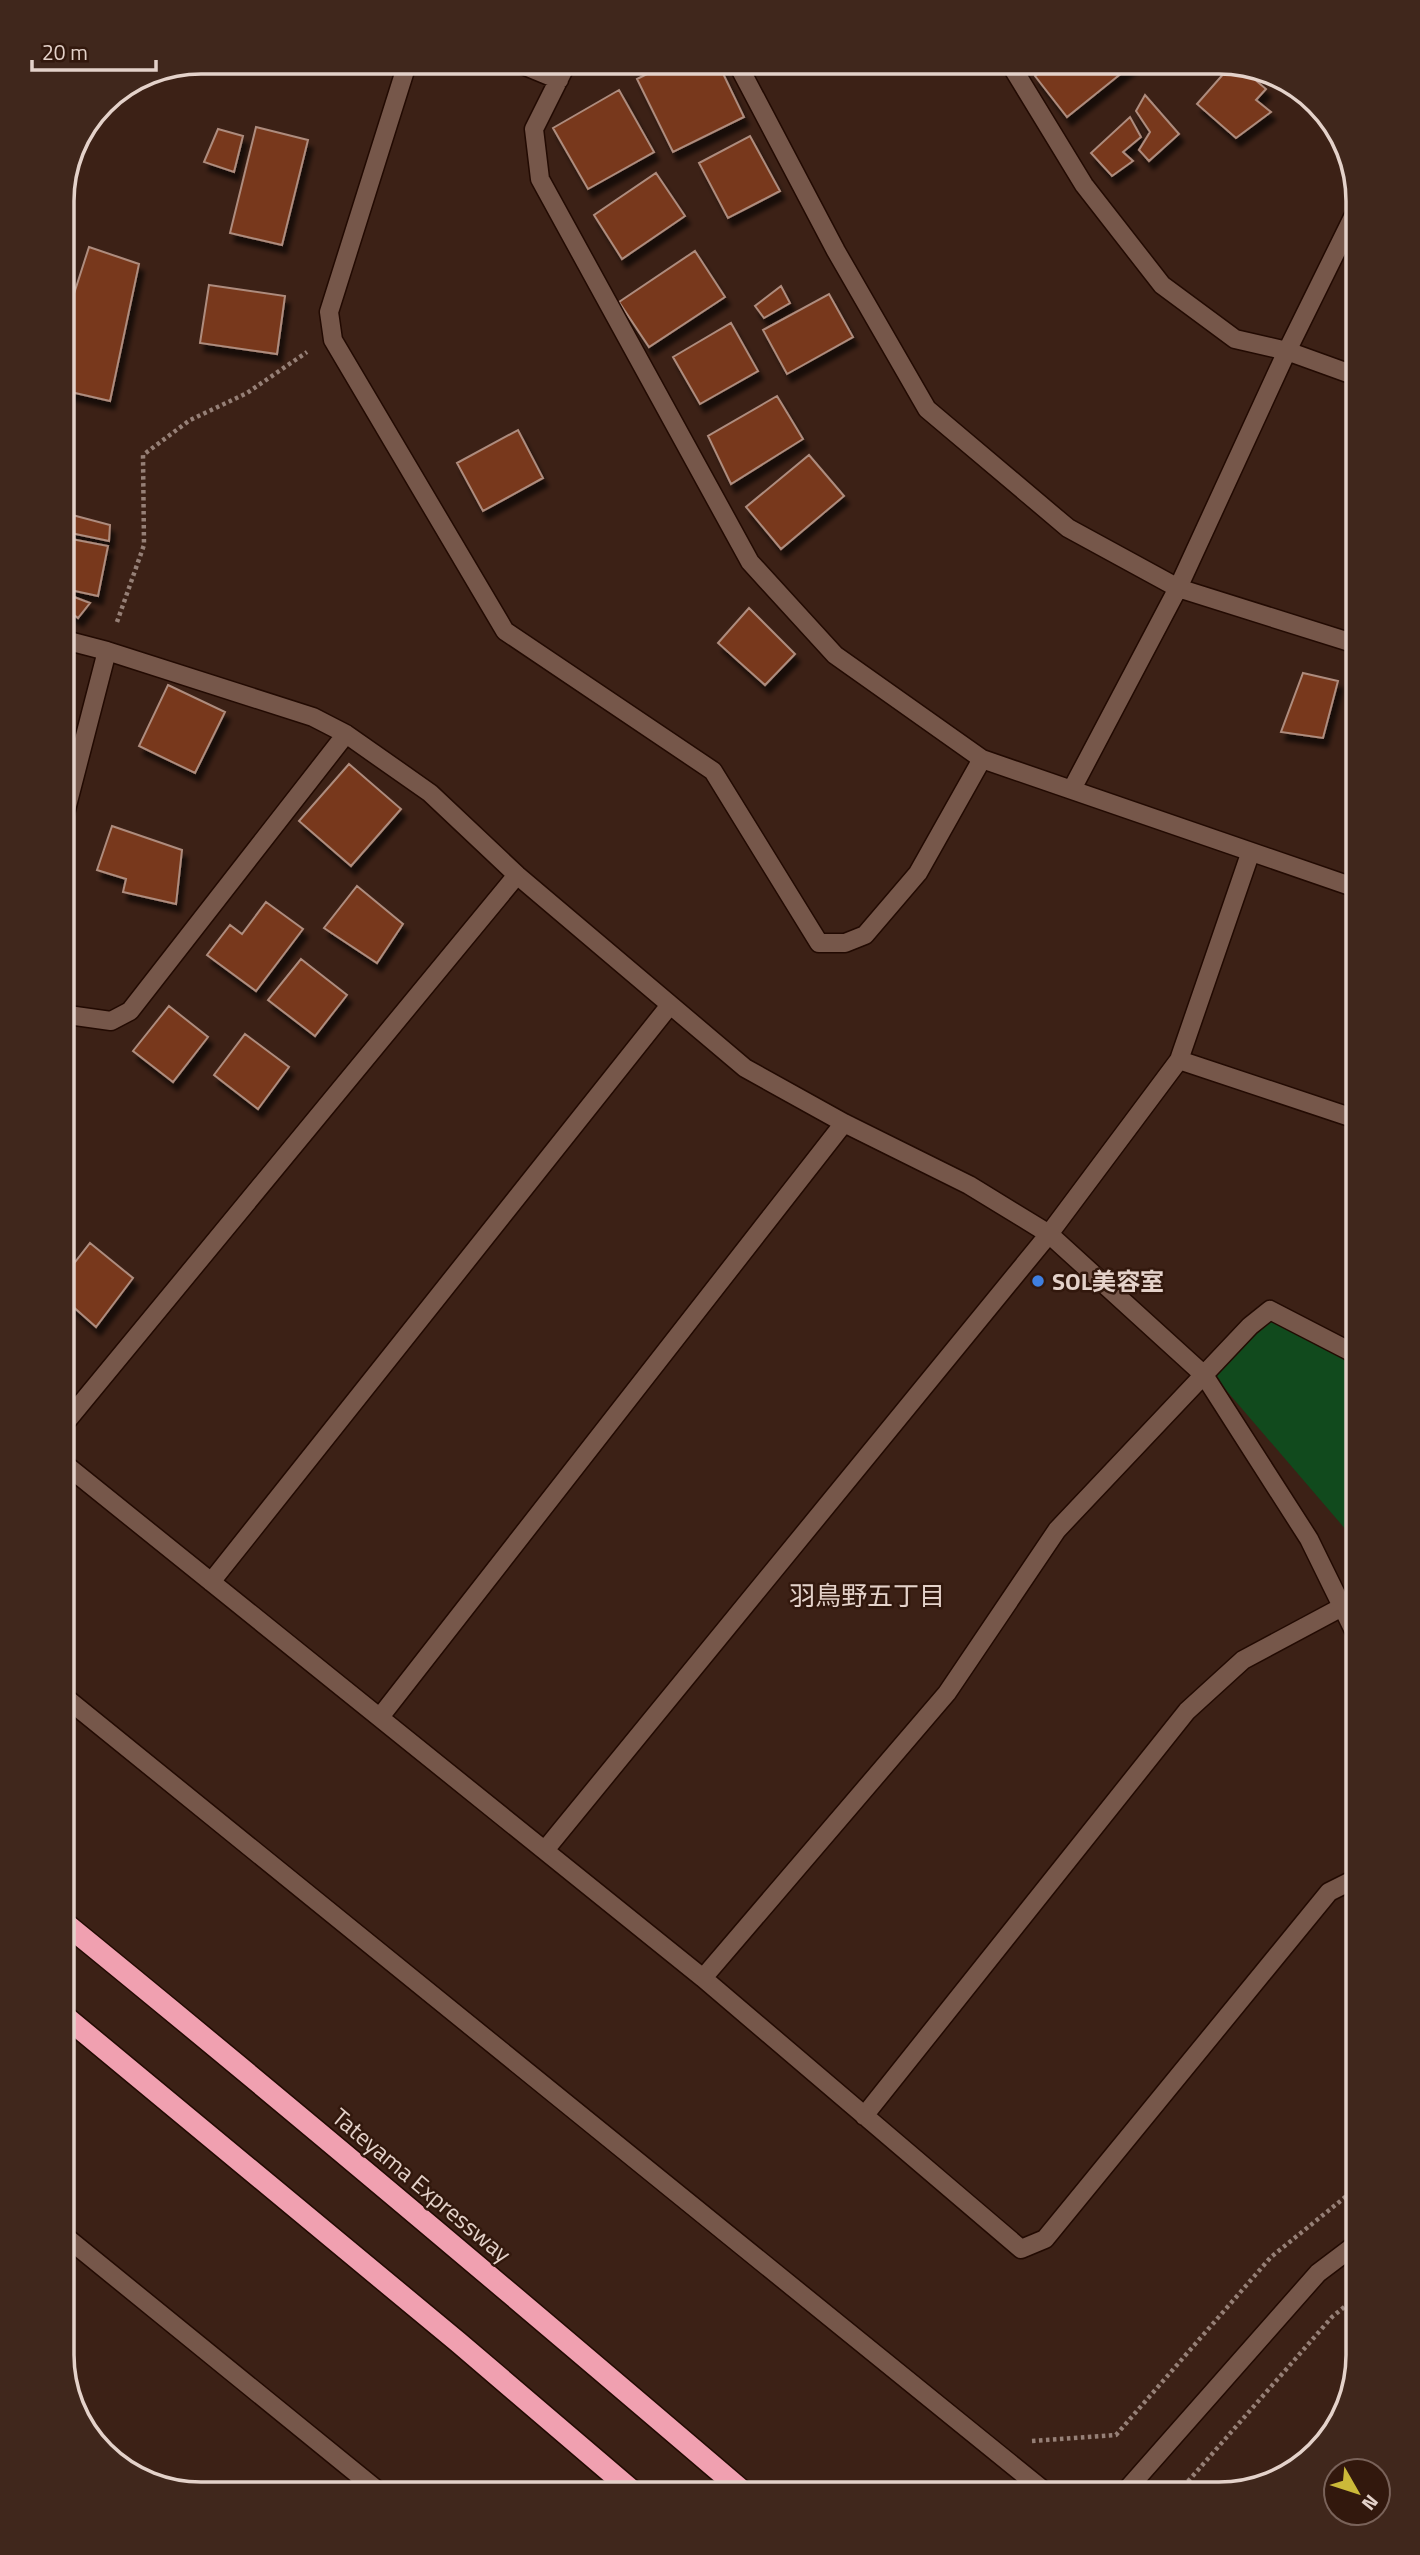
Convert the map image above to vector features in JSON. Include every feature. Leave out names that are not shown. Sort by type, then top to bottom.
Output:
[{"type":"highway","name":"Tateyama Expressway","points":[[74,1931],[293,2111],[731,2482]]},
{"type":"highway","points":[[74,2024],[448,2333],[621,2481]]},
{"type":"street","points":[[404,74],[329,312],[333,340],[505,631],[713,772],[819,943],[845,943],[865,935],[918,873],[982,759]]},
{"type":"street","points":[[544,74],[559,80]]},
{"type":"street","points":[[562,74],[534,129],[540,179],[750,562],[835,655],[982,759],[1250,854],[1346,885]]},
{"type":"street","points":[[743,74],[836,251],[927,410],[1068,528],[1178,588],[1346,641]]},
{"type":"street","points":[[1017,74],[1084,185],[1162,285],[1235,339],[1287,351],[1346,372]]},
{"type":"street","points":[[1072,789],[1178,588],[1287,351],[1346,231]]},
{"type":"street","points":[[74,642],[313,717],[346,734],[430,793],[517,875],[745,1068],[844,1123],[969,1185],[1049,1234],[1203,1376],[1309,1539],[1346,1615]]},
{"type":"street","points":[[74,779],[107,651]]},
{"type":"street","points":[[74,1016],[111,1021],[130,1011],[346,734]]},
{"type":"street","points":[[545,1850],[1049,1234],[1179,1060],[1250,854]]},
{"type":"street","points":[[74,1412],[517,875]]},
{"type":"street","points":[[211,1582],[670,1005]]},
{"type":"street","points":[[1179,1060],[1346,1116]]},
{"type":"street","points":[[380,1717],[844,1123]]},
{"type":"street","points":[[702,1978],[947,1693],[1057,1530],[1250,1326],[1270,1310],[1346,1349]]},
{"type":"street","points":[[74,1471],[702,1978],[1021,2249],[1045,2239],[1329,1892],[1346,1884]]},
{"type":"street","points":[[864,2116],[1187,1712],[1243,1660],[1342,1607]]},
{"type":"street","points":[[74,1705],[1033,2482]]},
{"type":"street","points":[[74,2244],[367,2481]]},
{"type":"street","points":[[1135,2482],[1318,2273],[1346,2252]]},
{"type":"path","points":[[107,651],[144,545],[143,455],[190,420],[247,393],[317,346],[333,340]]},
{"type":"path","points":[[1028,2441],[1116,2435],[1271,2258],[1346,2197]]},
{"type":"path","points":[[1187,2482],[1332,2317],[1346,2306]]},
{"type":"green space","points":[[1271,1320],[1346,1359],[1346,1530],[1213,1375]]},
{"type":"building","points":[[647,74],[723,74],[744,117],[673,152],[637,79]]},
{"type":"building","points":[[1038,74],[1121,74],[1067,117],[1035,76]]},
{"type":"building","points":[[1223,74],[1228,74],[1254,78],[1266,89],[1256,100],[1271,112],[1236,138],[1197,104]]},
{"type":"building","points":[[619,90],[654,152],[588,189],[553,128]]},
{"type":"building","points":[[1145,95],[1179,134],[1149,161],[1139,150],[1150,132],[1136,111]]},
{"type":"building","points":[[1130,117],[1141,137],[1123,152],[1133,161],[1112,176],[1091,153]]},
{"type":"building","points":[[256,127],[308,140],[282,245],[230,233]]},
{"type":"building","points":[[218,129],[243,136],[234,172],[204,162]]},
{"type":"building","points":[[750,136],[780,191],[728,218],[699,163]]},
{"type":"building","points":[[656,173],[685,216],[622,259],[594,215]]},
{"type":"building","points":[[89,247],[139,264],[110,401],[74,393],[74,294]]},
{"type":"building","points":[[695,251],[725,297],[649,347],[619,302]]},
{"type":"building","points":[[209,285],[285,296],[277,354],[200,343]]},
{"type":"building","points":[[781,286],[790,303],[764,318],[755,306]]},
{"type":"building","points":[[829,294],[853,337],[787,374],[763,330]]},
{"type":"building","points":[[731,323],[758,371],[700,404],[673,357]]},
{"type":"building","points":[[777,396],[803,439],[731,484],[708,436]]},
{"type":"building","points":[[518,430],[543,478],[483,511],[457,463]]},
{"type":"building","points":[[809,455],[844,496],[781,549],[746,507]]},
{"type":"building","points":[[74,515],[110,525],[109,541],[74,534]]},
{"type":"building","points":[[74,539],[108,546],[98,596],[74,591]]},
{"type":"building","points":[[74,597],[90,603],[78,618],[74,615]]},
{"type":"building","points":[[749,608],[795,654],[765,685],[718,643]]},
{"type":"building","points":[[1303,673],[1338,681],[1323,738],[1281,732]]},
{"type":"building","points":[[168,685],[225,712],[195,773],[139,746]]},
{"type":"building","points":[[349,764],[401,809],[351,866],[299,821]]},
{"type":"building","points":[[112,826],[182,850],[176,904],[123,892],[126,879],[97,870]]},
{"type":"building","points":[[357,886],[403,924],[377,963],[324,928]]},
{"type":"building","points":[[266,902],[303,929],[256,991],[207,955],[230,925],[242,934]]},
{"type":"building","points":[[301,959],[347,995],[315,1036],[268,1000]]},
{"type":"building","points":[[169,1006],[208,1037],[173,1082],[133,1051]]},
{"type":"building","points":[[245,1034],[289,1067],[258,1109],[214,1075]]},
{"type":"building","points":[[90,1243],[133,1278],[96,1327],[74,1308],[74,1263]]},
{"type":"place","name":"SOL美容室","points":[[1038,1281]]},
{"type":"district","name":"羽鳥野五丁目","points":[[867,1595]]}]
